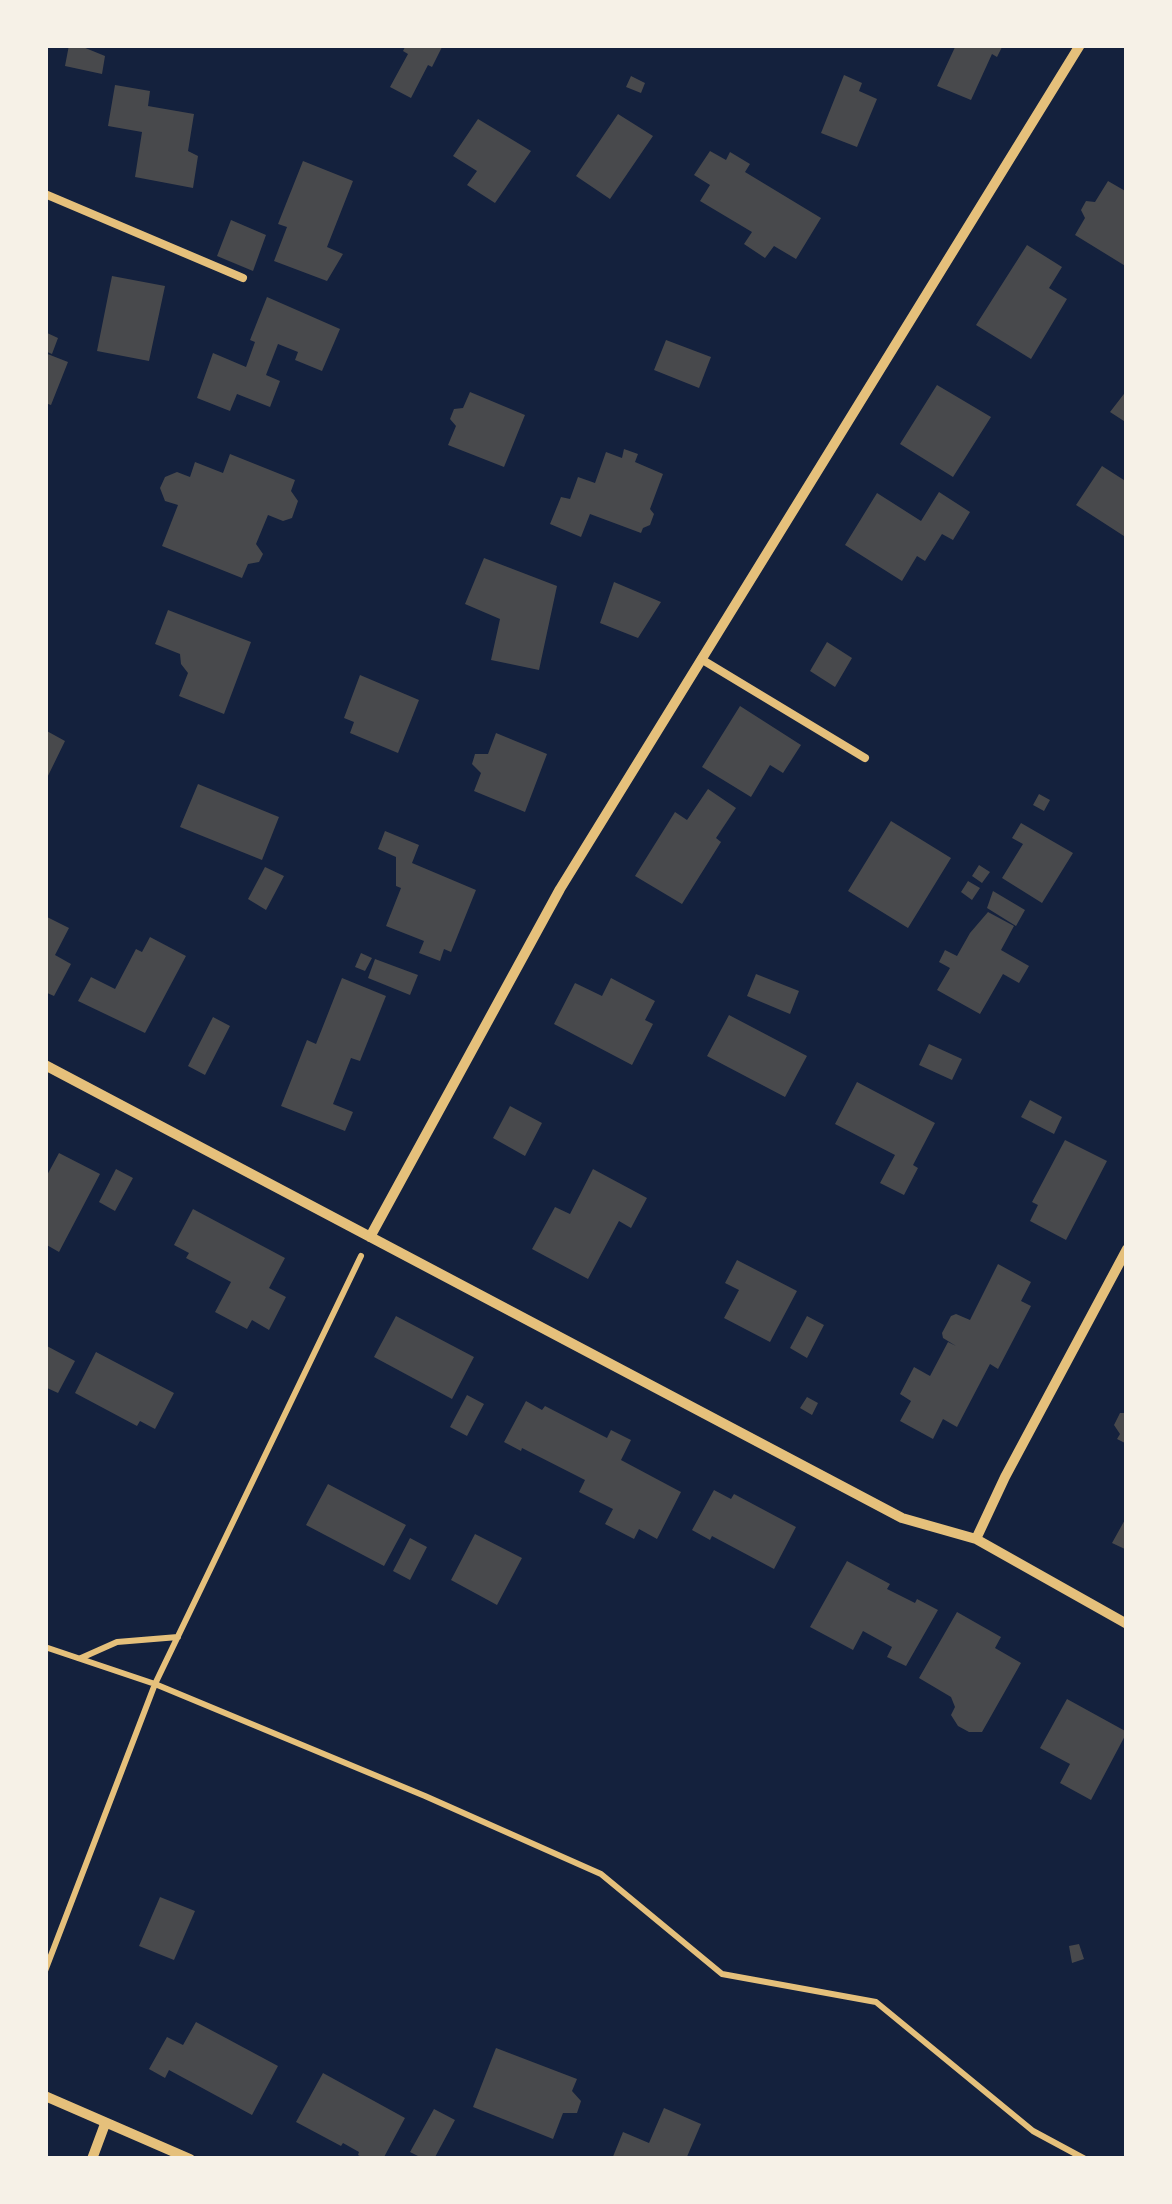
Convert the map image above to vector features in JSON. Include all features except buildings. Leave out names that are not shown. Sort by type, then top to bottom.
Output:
[{"type":"street","points":[[370,1237],[560,889],[1080,45]]},
{"type":"street","points":[[45,1065],[902,1518],[976,1539],[1127,1624]]},
{"type":"street","points":[[976,1539],[1004,1477],[1127,1250]]},
{"type":"street","points":[[45,2096],[190,2159]]},
{"type":"street","points":[[92,2159],[106,2124]]},
{"type":"lane","points":[[45,194],[243,278]]},
{"type":"lane","points":[[701,659],[865,758]]},
{"type":"path","points":[[45,1971],[156,1684],[370,1237]]},
{"type":"path","points":[[80,1659],[117,1642],[178,1637]]},
{"type":"path","points":[[45,1647],[156,1684],[426,1796],[601,1874],[722,1974],[876,2002],[1033,2130],[1085,2159]]}]
